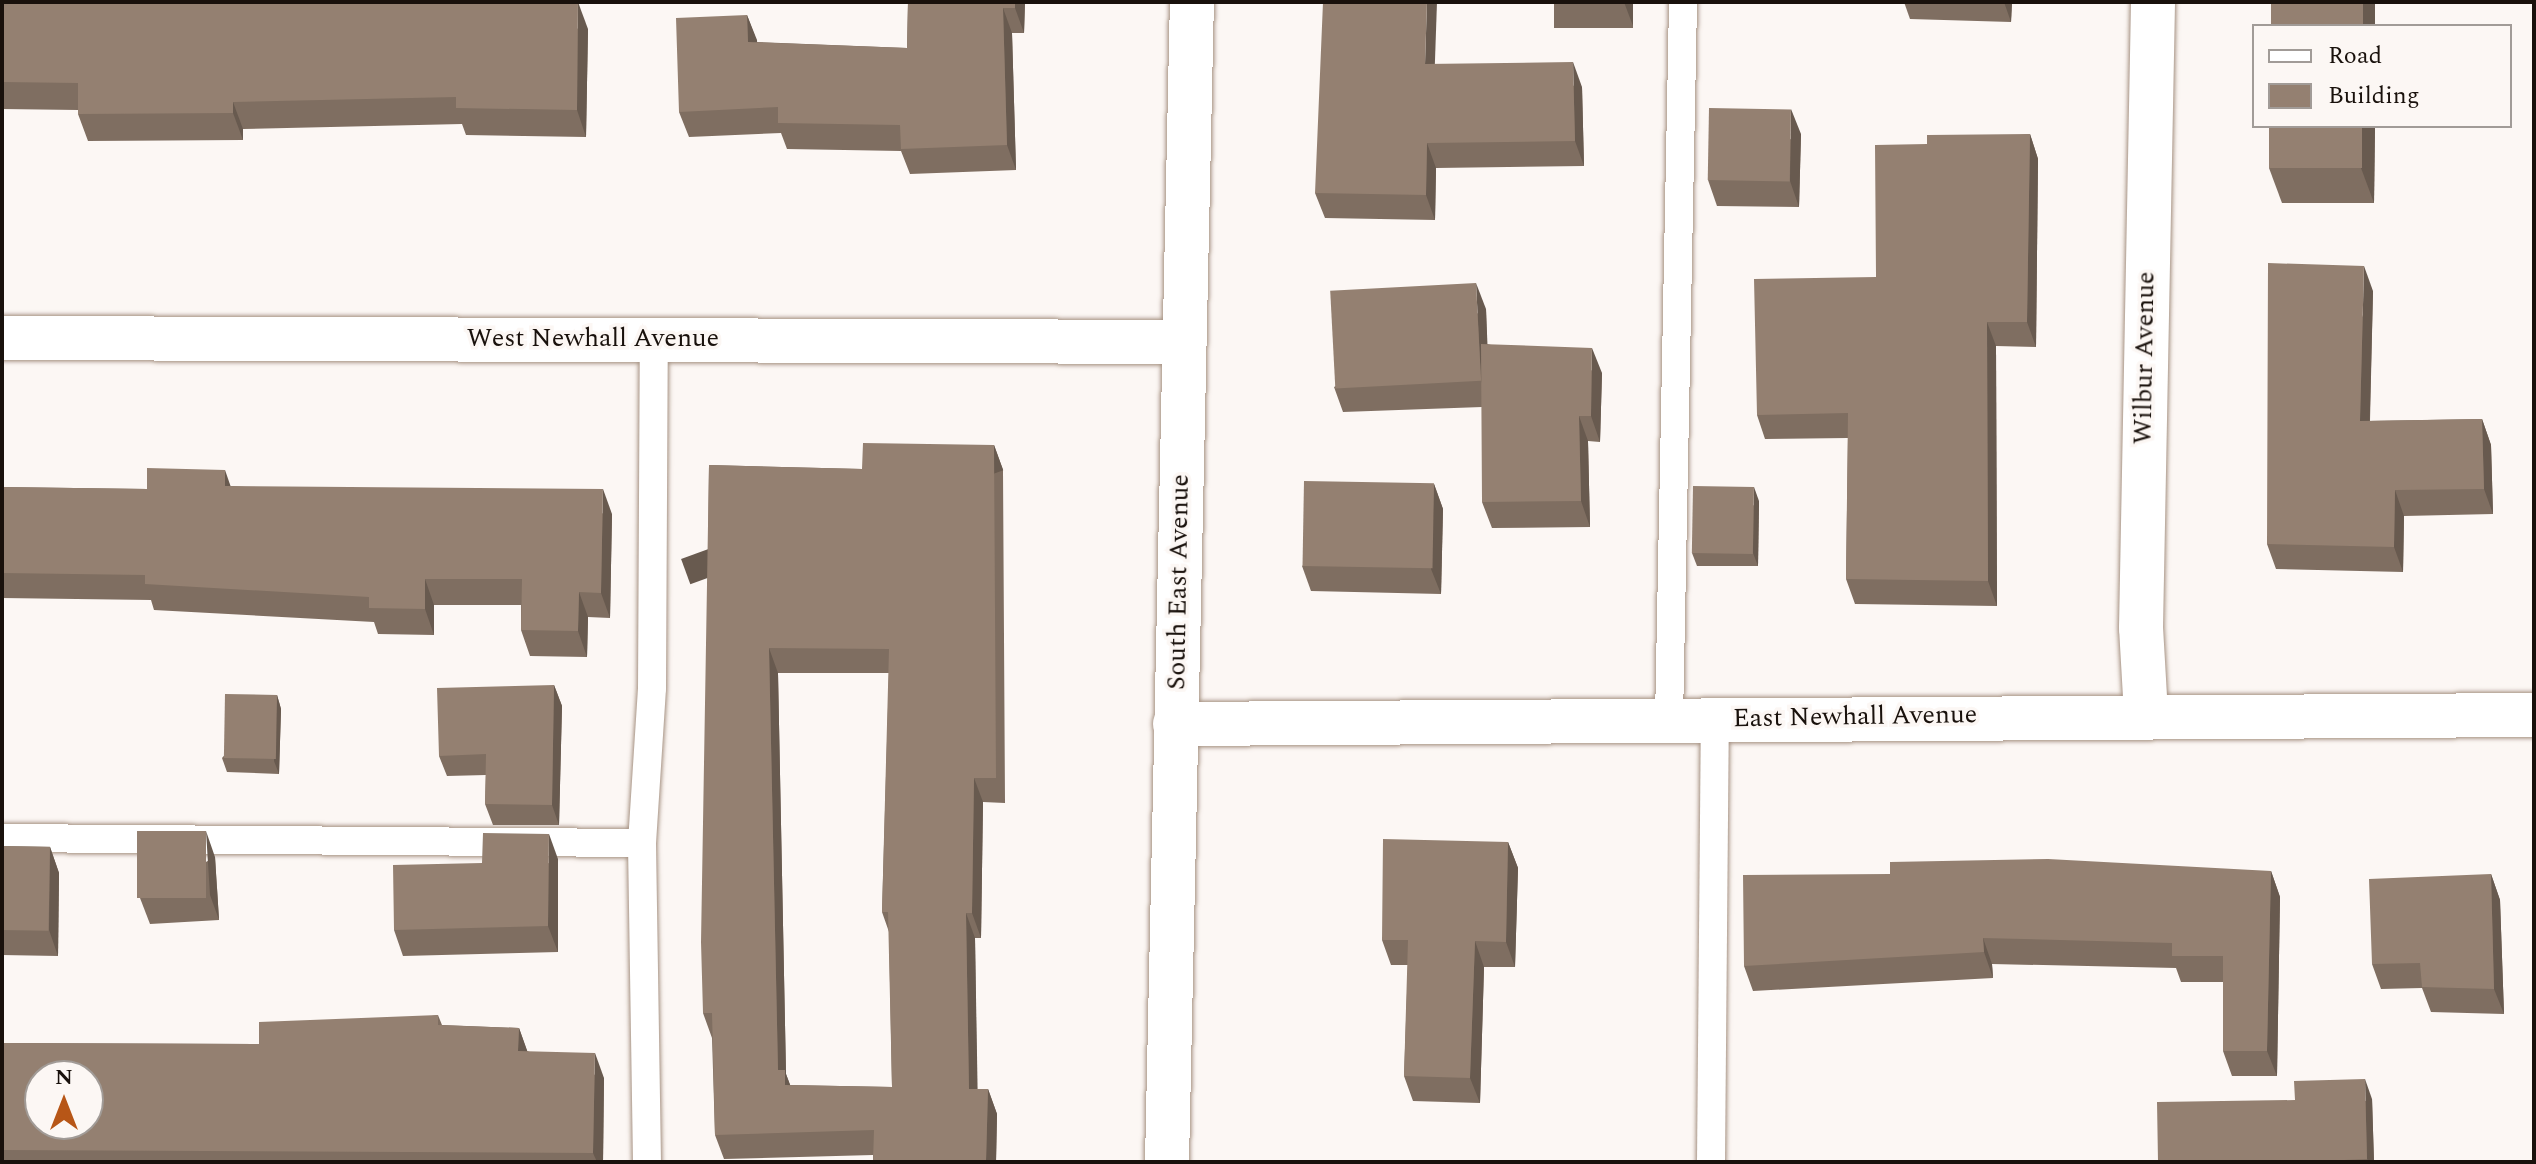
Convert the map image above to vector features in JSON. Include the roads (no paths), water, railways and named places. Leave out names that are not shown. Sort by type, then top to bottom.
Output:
[{"type":"street","name":"South East Avenue","points":[[1167,1162],[1192,2]]},
{"type":"street","name":"Wilbur Avenue","points":[[2146,714],[2141,628],[2153,2]]},
{"type":"street","name":"West Newhall Avenue","points":[[2,338],[1184,342]]},
{"type":"street","name":"East Newhall Avenue","points":[[1175,724],[2146,714],[2534,715]]},
{"type":"lane","points":[[1669,720],[1683,2]]},
{"type":"lane","points":[[647,1162],[642,843],[652,688],[654,339]]},
{"type":"lane","points":[[1711,1162],[1715,719]]},
{"type":"lane","points":[[2,838],[642,843]]}]
